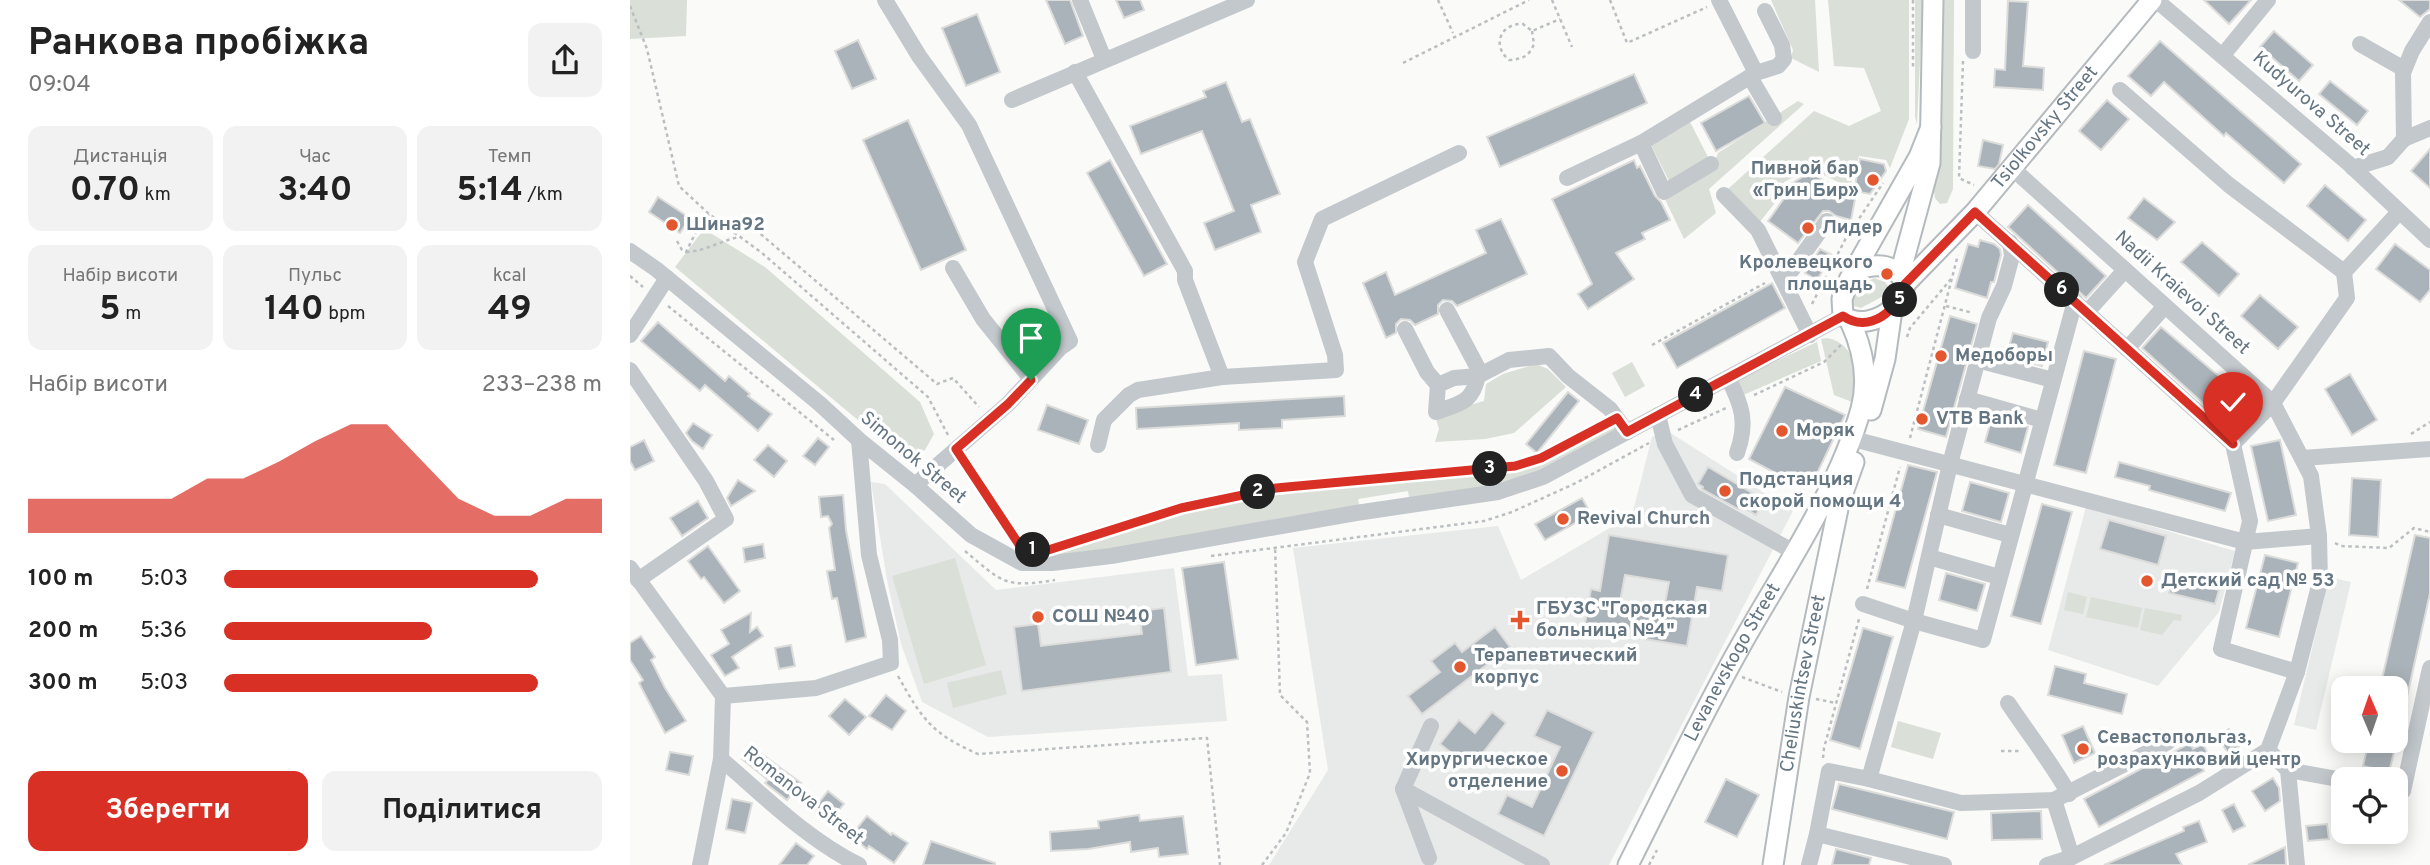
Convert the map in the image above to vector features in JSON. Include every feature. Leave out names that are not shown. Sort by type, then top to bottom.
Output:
[{"type":"main road","points":[[1931,127],[1919,157],[1845,289],[1841,308],[1847,319],[1863,322],[1876,319],[1892,310],[1902,298],[1903,279],[1930,163],[1931,127],[1933,0]]},
{"type":"main road","name":"Tsiolkovsky Street","points":[[1903,279],[1975,212],[2156,1]]},
{"type":"main road","points":[[1856,270],[1867,266],[1889,267],[1903,279]]},
{"type":"main road","points":[[1832,501],[1861,441],[1885,359],[1892,310]]},
{"type":"main road","name":"Levanevskogo Street","points":[[1628,865],[1727,671],[1794,552],[1832,501],[1841,465],[1861,408],[1865,386],[1862,353],[1847,319]]},
{"type":"main road","name":"Cheliuskintsev Street","points":[[1773,865],[1832,501]]},
{"type":"street","points":[[885,0],[919,56],[969,125],[1070,341],[1060,348],[1008,404],[915,485]]},
{"type":"street","points":[[1080,0],[1104,59]]},
{"type":"street","points":[[1012,100],[1247,0]]},
{"type":"street","points":[[1973,0],[1973,51]]},
{"type":"street","points":[[2223,55],[2268,0]]},
{"type":"street","points":[[1720,1],[1774,118]]},
{"type":"street","name":"Kudyurova Street","points":[[2156,1],[2223,55],[2353,168],[2430,240]]},
{"type":"street","points":[[1567,178],[1640,143],[1753,75],[1778,66],[1784,59],[1782,45],[1765,11]]},
{"type":"street","points":[[2404,139],[2404,69],[2430,22]]},
{"type":"street","points":[[2360,44],[2404,69]]},
{"type":"street","points":[[1075,72],[1185,271],[1185,280],[1222,377]]},
{"type":"street","points":[[2120,90],[2229,185],[2344,272],[2347,298],[2273,402],[2233,444]]},
{"type":"street","points":[[2353,168],[2388,157],[2404,139],[2430,128]]},
{"type":"street","points":[[1640,143],[1664,192],[1711,164]]},
{"type":"street","points":[[1098,445],[1104,420],[1129,395],[1138,390],[1222,377],[1336,370],[1335,355],[1305,262],[1322,219],[1458,153]]},
{"type":"street","name":"Nadii Kraievoi Street","points":[[2012,169],[2273,402],[2311,477],[2319,536],[2320,582],[2297,672],[2268,750]]},
{"type":"street","points":[[1724,195],[1758,230],[1810,335]]},
{"type":"street","points":[[1975,212],[2233,444],[2250,521],[2221,649],[2297,672]]},
{"type":"street","points":[[2344,272],[2399,212]]},
{"type":"street","points":[[1782,278],[1827,221]]},
{"type":"street","points":[[1869,779],[1914,621],[1977,360],[2012,256],[2010,242]]},
{"type":"street","name":"Simonok Street","points":[[630,251],[667,278],[820,404],[971,536],[1022,563],[1052,563],[1111,556],[1356,513],[1498,492],[1543,477],[1810,335],[1847,319]]},
{"type":"street","points":[[953,268],[983,319],[1031,380]]},
{"type":"street","points":[[2087,313],[2125,270]]},
{"type":"street","points":[[630,335],[667,278]]},
{"type":"street","points":[[1863,604],[1986,642],[1999,577],[2075,301]]},
{"type":"street","points":[[2127,349],[2165,306]]},
{"type":"street","points":[[1405,329],[1427,372],[1437,385],[1436,412],[1459,404],[1475,393],[1480,375],[1447,310]]},
{"type":"street","points":[[1437,385],[1480,375],[1509,360],[1549,356],[1568,376],[1610,409],[1627,432]]},
{"type":"street","points":[[1977,360],[2053,380]]},
{"type":"street","points":[[630,370],[706,481],[726,519],[634,574],[723,696],[721,759],[700,865]]},
{"type":"street","points":[[1728,378],[1740,401],[1744,434],[1737,453]]},
{"type":"street","points":[[1967,399],[2042,420]]},
{"type":"street","points":[[1658,415],[1663,437],[1692,495],[1794,552]]},
{"type":"street","points":[[723,696],[816,688],[891,663],[890,640],[869,555],[859,440]]},
{"type":"street","points":[[1861,441],[2245,542],[2319,536]]},
{"type":"street","points":[[2302,458],[2430,449]]},
{"type":"street","points":[[1938,515],[2010,535]]},
{"type":"street","points":[[1928,557],[1999,577]]},
{"type":"street","points":[[2408,768],[2430,668]]},
{"type":"street","points":[[2008,703],[2039,751],[2055,769],[2071,860]]},
{"type":"street","points":[[1429,858],[1404,789],[1430,726]]},
{"type":"street","points":[[1809,865],[1829,771],[1961,803],[2062,797],[2168,742]]},
{"type":"street","points":[[2047,865],[2071,860],[2199,793],[2268,750],[2288,770],[2331,778]]},
{"type":"street","name":"Romanova Street","points":[[721,759],[826,845],[859,865]]},
{"type":"street","points":[[2288,770],[2297,865]]},
{"type":"street","points":[[1404,789],[1542,865]]},
{"type":"street","points":[[1817,834],[1944,865]]},
{"type":"path","points":[[1438,0],[1453,33]]},
{"type":"path","points":[[1403,63],[1529,0]]},
{"type":"path","points":[[1552,0],[1573,47]]},
{"type":"path","points":[[1610,0],[1627,43],[1720,1]]},
{"type":"path","points":[[1913,0],[1913,80]]},
{"type":"path","points":[[630,6],[646,49],[680,186],[709,214],[762,253],[928,397],[956,449],[1022,549]]},
{"type":"path","points":[[1532,31],[1560,19]]},
{"type":"path","points":[[1516,23],[1523,24],[1532,31],[1534,44],[1527,56],[1509,60],[1499,45],[1504,29],[1516,23]]},
{"type":"path","points":[[1973,51],[1963,54],[1959,178],[1979,188]]},
{"type":"path","points":[[1811,307],[1846,238],[1883,183]]},
{"type":"path","points":[[686,252],[701,222],[709,214]]},
{"type":"path","points":[[750,225],[937,384],[953,378],[981,408]]},
{"type":"path","points":[[677,241],[686,252],[710,248],[717,243],[739,237]]},
{"type":"path","points":[[630,276],[839,445]]},
{"type":"path","points":[[1907,340],[1910,328],[1954,277]]},
{"type":"path","points":[[1652,345],[1782,278]]},
{"type":"path","points":[[1829,771],[1823,769],[1824,748],[1946,306],[1989,318]]},
{"type":"path","points":[[1208,556],[1484,521],[1512,512],[1576,483],[1663,437],[1824,362],[1841,345]]},
{"type":"path","points":[[1060,546],[1181,508],[1276,488],[1484,470],[1515,466],[1552,453]]},
{"type":"path","points":[[2319,536],[2341,545],[2389,548],[2414,528],[2430,533]]},
{"type":"path","points":[[1262,865],[1286,833],[1310,773],[1307,722],[1280,695],[1275,546]]},
{"type":"path","points":[[964,550],[994,576],[1013,584],[1062,579]]},
{"type":"path","points":[[891,663],[917,710],[934,730],[953,743],[978,754],[1207,738],[1220,865]]},
{"type":"path","points":[[1742,677],[1790,695]]},
{"type":"path","points":[[2001,751],[2039,751]]},
{"type":"shaded area","points":[[630,0],[687,0],[686,36],[630,39]]},
{"type":"shaded area","points":[[1771,0],[1815,0],[1819,72],[1791,58],[1793,50]]},
{"type":"shaded area","points":[[1828,0],[1909,0],[1909,119],[1890,168],[1886,160],[1859,156],[1850,188],[1810,168],[1784,182],[1786,189],[1759,223],[1728,189],[1814,111],[1849,126],[1881,111],[1864,68],[1834,66]]},
{"type":"shaded area","points":[[1915,0],[1923,0],[1917,124],[1915,117]]},
{"type":"shaded area","points":[[1938,0],[1954,0],[1953,189],[1947,203],[1940,204],[1934,191]]},
{"type":"shaded area","points":[[1798,101],[1804,104],[1709,189],[1716,213],[1684,239],[1663,195],[1713,166],[1718,153]]},
{"type":"shaded area","points":[[1690,122],[1710,161],[1670,183],[1651,145]]},
{"type":"shaded area","points":[[704,229],[765,267],[920,402],[934,434],[925,450],[908,462],[675,267]]},
{"type":"shaded area","points":[[1874,278],[1885,282],[1888,286],[1887,294],[1861,308],[1854,306],[1851,302],[1852,290]]},
{"type":"shaded area","points":[[1827,338],[1844,347],[1854,363],[1856,383],[1852,402],[1834,395],[1821,339]]},
{"type":"shaded area","points":[[1817,342],[1821,361],[1741,396],[1734,381]]},
{"type":"shaded area","points":[[1632,362],[1645,386],[1625,397],[1612,373]]},
{"type":"shaded area","points":[[1536,364],[1548,369],[1566,387],[1514,433],[1485,439],[1435,442],[1439,429],[1435,415],[1484,401],[1486,384],[1503,374]]},
{"type":"shaded area","points":[[1615,424],[1620,431],[1542,474],[1497,489],[1410,503],[1408,491],[1358,499],[1360,509],[1049,559],[1050,553],[1144,523],[1229,502],[1321,489],[1476,475],[1541,462]]},
{"type":"shaded area","name":"ГБУЗС \"Городская больница №4\"","points":[[1666,430],[1793,511],[1609,865],[1269,865],[1328,770],[1293,548],[1498,526],[1521,580],[1632,515],[1652,437]]},
{"type":"shaded area","name":"СОШ №40","points":[[871,482],[885,484],[996,590],[1174,568],[1188,676],[1222,674],[1227,721],[988,737],[922,702],[901,644],[887,580]]},
{"type":"shaded area","name":"Детский сад № 53","points":[[2086,507],[2235,551],[2219,612],[2158,686],[2048,650]]},
{"type":"shaded area","points":[[955,558],[986,665],[924,684],[892,576]]},
{"type":"shaded area","points":[[2329,577],[2351,582],[2316,730],[2294,725]]},
{"type":"shaded area","points":[[2068,592],[2087,597],[2083,614],[2064,610]]},
{"type":"shaded area","points":[[2091,597],[2142,608],[2138,628],[2086,617]]},
{"type":"shaded area","points":[[2145,608],[2182,615],[2181,621],[2174,620],[2162,635],[2140,630]]},
{"type":"shaded area","points":[[1001,670],[1007,694],[953,708],[947,683]]},
{"type":"shaded area","points":[[1898,721],[1941,733],[1933,759],[1891,747]]},
{"type":"building","points":[[1046,0],[1070,0],[1083,36],[1065,44]]},
{"type":"building","points":[[1116,0],[1140,0],[1144,10],[1124,18]]},
{"type":"building","points":[[2204,0],[2251,0],[2229,24]]},
{"type":"building","points":[[2399,0],[2430,0],[2430,9],[2420,17]]},
{"type":"building","points":[[2008,1],[2028,2],[2023,66],[2044,68],[2043,90],[1994,87],[1995,69],[2005,70]]},
{"type":"building","points":[[977,14],[1000,72],[966,86],[942,28]]},
{"type":"building","points":[[2274,31],[2313,65],[2299,81],[2260,47]]},
{"type":"building","points":[[858,40],[876,79],[852,89],[835,51]]},
{"type":"building","points":[[2160,41],[2301,164],[2284,183],[2226,133],[2224,136],[2164,82],[2151,96],[2128,76]]},
{"type":"building","points":[[1634,74],[1647,103],[1500,167],[1487,137]]},
{"type":"building","points":[[2330,81],[2368,111],[2357,125],[2319,94]]},
{"type":"building","points":[[1226,82],[1242,122],[1250,119],[1280,194],[1251,205],[1261,232],[1215,250],[1204,223],[1234,211],[1202,131],[1141,154],[1130,126],[1206,97],[1203,91]]},
{"type":"building","points":[[1749,96],[1765,123],[1716,151],[1701,123]]},
{"type":"building","points":[[2107,100],[2129,119],[2101,150],[2079,131]]},
{"type":"building","points":[[908,120],[966,250],[921,270],[863,140]]},
{"type":"building","points":[[1983,140],[2003,145],[1999,164],[1995,169],[1978,166]]},
{"type":"building","points":[[2430,149],[2430,188],[2411,171]]},
{"type":"building","points":[[1860,159],[1884,164],[1886,171],[1870,194],[1854,191]]},
{"type":"building","points":[[1110,160],[1167,264],[1144,276],[1087,173]]},
{"type":"building","points":[[1634,160],[1670,220],[1642,233],[1645,239],[1616,253],[1634,279],[1588,309],[1578,294],[1592,284],[1552,199]]},
{"type":"building","points":[[1811,172],[1838,190],[1856,194],[1851,220],[1823,211],[1798,243],[1768,221],[1792,187],[1789,185]]},
{"type":"building","points":[[2325,185],[2366,220],[2348,241],[2307,206]]},
{"type":"building","points":[[658,197],[690,218],[680,233],[649,212]]},
{"type":"building","points":[[2144,198],[2175,222],[2157,240],[2128,218]]},
{"type":"building","points":[[2028,205],[2106,276],[2086,298],[2008,227]]},
{"type":"building","points":[[1501,219],[1527,274],[1457,306],[1452,301],[1443,300],[1438,305],[1438,314],[1415,325],[1410,320],[1401,319],[1396,324],[1396,333],[1386,338],[1363,283],[1386,272],[1395,295],[1486,253],[1476,230]]},
{"type":"building","points":[[1980,240],[1994,244],[2000,249],[2001,255],[1987,298],[1955,288],[1968,244],[1978,247]]},
{"type":"building","points":[[2202,242],[2239,274],[2219,296],[2181,262]]},
{"type":"building","points":[[2395,244],[2430,270],[2430,290],[2420,302],[2376,269]]},
{"type":"building","points":[[1820,249],[1832,255],[1817,280],[1805,273]]},
{"type":"building","points":[[1772,283],[1785,308],[1677,368],[1663,343]]},
{"type":"building","points":[[2260,295],[2298,327],[2278,349],[2241,316]]},
{"type":"building","points":[[1950,316],[1977,324],[1946,437],[1918,429]]},
{"type":"building","points":[[658,322],[725,381],[729,376],[750,394],[748,396],[772,414],[758,431],[705,385],[700,391],[641,341]]},
{"type":"building","points":[[2161,327],[2247,400],[2226,424],[2142,348]]},
{"type":"building","points":[[2013,333],[2048,342],[2042,366],[2006,357]]},
{"type":"building","points":[[2084,351],[2116,359],[2086,473],[2054,465]]},
{"type":"building","points":[[2350,374],[2377,420],[2352,435],[2325,389]]},
{"type":"building","points":[[1785,387],[1845,415],[1811,486],[1781,472],[1779,475],[1749,459]]},
{"type":"building","points":[[1568,392],[1579,401],[1537,453],[1526,444]]},
{"type":"building","points":[[1344,396],[1345,416],[1282,420],[1282,428],[1239,430],[1239,423],[1137,429],[1136,408]]},
{"type":"building","points":[[1047,405],[1088,420],[1079,444],[1038,430]]},
{"type":"building","points":[[1992,417],[2028,427],[2021,453],[1985,442]]},
{"type":"building","points":[[693,423],[712,435],[703,449],[686,433]]},
{"type":"building","points":[[818,438],[829,447],[815,465],[803,456]]},
{"type":"building","points":[[644,440],[654,461],[635,470],[630,461],[630,447]]},
{"type":"building","points":[[2280,440],[2296,515],[2268,521],[2251,446]]},
{"type":"building","points":[[768,445],[787,461],[774,477],[754,460]]},
{"type":"building","points":[[2119,462],[2231,493],[2225,511],[2149,490],[2150,486],[2115,477]]},
{"type":"building","points":[[1908,465],[1937,472],[1905,588],[1876,581]]},
{"type":"building","name":"Подстанция скорой помощи 4","points":[[1708,467],[1764,500],[1756,515],[1740,505],[1738,509],[1702,489],[1698,484]]},
{"type":"building","points":[[2352,478],[2381,480],[2378,537],[2349,535]]},
{"type":"building","points":[[738,480],[755,491],[731,506],[727,498]]},
{"type":"building","points":[[1970,482],[2009,493],[2001,522],[1962,511]]},
{"type":"building","points":[[843,495],[846,530],[866,637],[846,642],[837,598],[832,599],[827,571],[835,570],[829,528],[832,524],[828,516],[821,517],[819,497]]},
{"type":"building","name":"Revival Church","points":[[1582,498],[1591,514],[1545,540],[1535,524]]},
{"type":"building","points":[[698,501],[708,518],[682,536],[670,518]]},
{"type":"building","points":[[2042,504],[2072,512],[2041,624],[2011,616]]},
{"type":"building","points":[[2109,520],[2166,536],[2158,565],[2100,549]]},
{"type":"building","points":[[1609,535],[1728,555],[1722,591],[1697,587],[1687,646],[1584,629],[1591,589],[1600,591]],"holes":[[[1625,575],[1669,582],[1664,609],[1620,602]]]},
{"type":"building","points":[[2415,535],[2430,538],[2430,593],[2408,692],[2408,676],[2383,676]]},
{"type":"building","points":[[763,544],[765,558],[745,562],[743,548]]},
{"type":"building","points":[[708,546],[740,591],[724,603],[688,561]]},
{"type":"building","points":[[2265,555],[2298,563],[2279,637],[2246,628]]},
{"type":"building","points":[[1224,562],[1238,659],[1196,665],[1182,568]]},
{"type":"building","points":[[1946,573],[1985,584],[1977,611],[1939,600]]},
{"type":"building","points":[[2172,579],[2219,590],[2215,604],[2169,593]]},
{"type":"building","name":"СОШ №40","points":[[1164,608],[1171,672],[1022,691],[1014,627],[1038,624],[1041,646],[1142,634],[1139,611]]},
{"type":"building","points":[[751,613],[750,632],[757,627],[763,636],[732,657],[739,668],[725,676],[711,655],[729,644],[721,630]]},
{"type":"building","name":"Терапевтический корпус","points":[[1495,627],[1510,647],[1422,714],[1408,696],[1440,672],[1431,661],[1455,643],[1462,652]]},
{"type":"building","points":[[1863,628],[1893,637],[1860,749],[1830,740]]},
{"type":"building","points":[[641,636],[655,657],[651,660],[665,688],[686,721],[665,733],[639,683],[643,680],[630,660],[630,643]]},
{"type":"building","points":[[791,645],[795,666],[779,669],[775,648]]},
{"type":"building","points":[[2055,666],[2086,674],[2084,683],[2127,694],[2122,714],[2048,695]]},
{"type":"building","points":[[886,695],[906,711],[892,730],[869,716]]},
{"type":"building","points":[[845,699],[866,717],[849,735],[829,716]]},
{"type":"building","name":"Хирургическое отделение","points":[[1547,710],[1594,732],[1544,836],[1498,814],[1507,795],[1532,807],[1560,747],[1534,736]]},
{"type":"building","points":[[1492,712],[1506,723],[1471,768],[1440,744],[1459,720],[1475,733]]},
{"type":"building","points":[[2083,726],[2095,753],[2074,763],[2062,735]]},
{"type":"building","points":[[2229,729],[2239,747],[2228,753],[2217,736]]},
{"type":"building","points":[[2190,743],[2193,749],[2203,744],[2212,762],[2202,768],[2204,771],[2099,827],[2084,799]]},
{"type":"building","points":[[752,747],[801,783],[787,800],[765,783],[768,780],[742,759]]},
{"type":"building","points":[[670,752],[693,756],[689,775],[666,770]]},
{"type":"building","points":[[2366,753],[2394,753],[2390,767],[2363,766]]},
{"type":"building","points":[[2273,778],[2279,788],[2280,801],[2265,811],[2252,791]]},
{"type":"building","points":[[1726,779],[1759,795],[1737,837],[1705,822]]},
{"type":"building","points":[[1839,784],[1954,812],[1947,839],[1832,809]]},
{"type":"building","points":[[828,791],[844,804],[830,821],[814,809]]},
{"type":"building","points":[[732,799],[752,803],[745,833],[726,829]]},
{"type":"building","points":[[2234,804],[2245,826],[2233,832],[2222,810]]},
{"type":"building","points":[[2041,811],[2042,839],[1992,840],[1991,813]]},
{"type":"building","points":[[1139,815],[1140,821],[1183,816],[1188,854],[1159,857],[1158,848],[1131,852],[1130,842],[1088,849],[1051,851],[1050,832],[1099,828],[1098,821]]},
{"type":"building","points":[[867,816],[891,835],[892,833],[908,843],[894,863],[869,846],[867,849],[851,836]]},
{"type":"building","points":[[2199,821],[2207,842],[2176,854],[2182,865],[2104,865],[2184,831],[2183,827]]},
{"type":"building","points":[[2327,824],[2329,839],[2308,841],[2306,826]]},
{"type":"building","points":[[931,841],[995,863],[995,865],[923,865]]},
{"type":"building","points":[[796,843],[814,856],[807,865],[779,865]]},
{"type":"building","points":[[2285,847],[2286,865],[2248,865]]},
{"type":"building","points":[[1836,849],[1871,858],[1869,865],[1832,865]]},
{"type":"place","name":"Пивной бар «Грин Бир»","points":[[1873,180]]},
{"type":"place","name":"Шина92","points":[[672,225]]},
{"type":"place","name":"Лидер","points":[[1808,228]]},
{"type":"place","name":"Кролевецкого площадь","points":[[1887,274]]},
{"type":"place","name":"Медоборы","points":[[1941,356]]},
{"type":"place","name":"VTB Bank","points":[[1922,419]]},
{"type":"place","name":"Моряк","points":[[1782,431]]},
{"type":"place","name":"Подстанция скорой помощи 4","points":[[1725,491]]},
{"type":"place","name":"Revival Church","points":[[1563,519]]},
{"type":"place","name":"Детский сад № 53","points":[[2147,581]]},
{"type":"place","name":"СОШ №40","points":[[1038,617]]},
{"type":"place","name":"ГБУЗС \"Городская больница №4\"","points":[[1520,620]]},
{"type":"place","name":"Терапевтический корпус","points":[[1460,667]]},
{"type":"place","name":"Севастопольгаз, розрахунковий центр","points":[[2083,749]]},
{"type":"place","name":"Хирургическое отделение","points":[[1562,771]]},
{"type":"route","points":[[1031,380],[956,449],[1022,549],[1045,551],[1181,508],[1276,488],[1515,466],[1541,458],[1617,418],[1627,432],[1843,316],[1850,321],[1863,322],[1876,319],[1892,310],[1902,298],[1905,284],[1975,212],[2233,444]]}]
